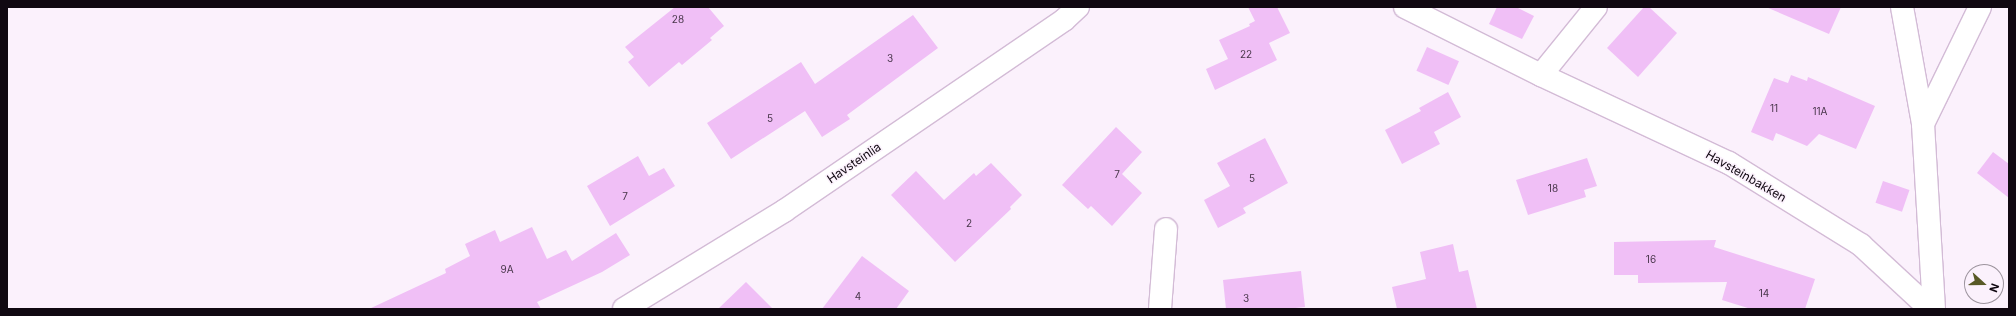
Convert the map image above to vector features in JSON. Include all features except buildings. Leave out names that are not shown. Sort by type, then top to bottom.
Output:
[{"type":"street","name":"Havsteinlia","points":[[624,309],[784,211],[1064,20],[1078,7]]},
{"type":"street","name":"Havsteinbakken","points":[[1405,7],[1541,75],[1729,163],[1861,246],[1930,309]]},
{"type":"street","points":[[1541,75],[1596,7]]},
{"type":"street","points":[[1902,7],[1923,124],[1934,309]]},
{"type":"street","points":[[1923,124],[1980,7]]},
{"type":"street","points":[[1160,309],[1166,229]]}]
